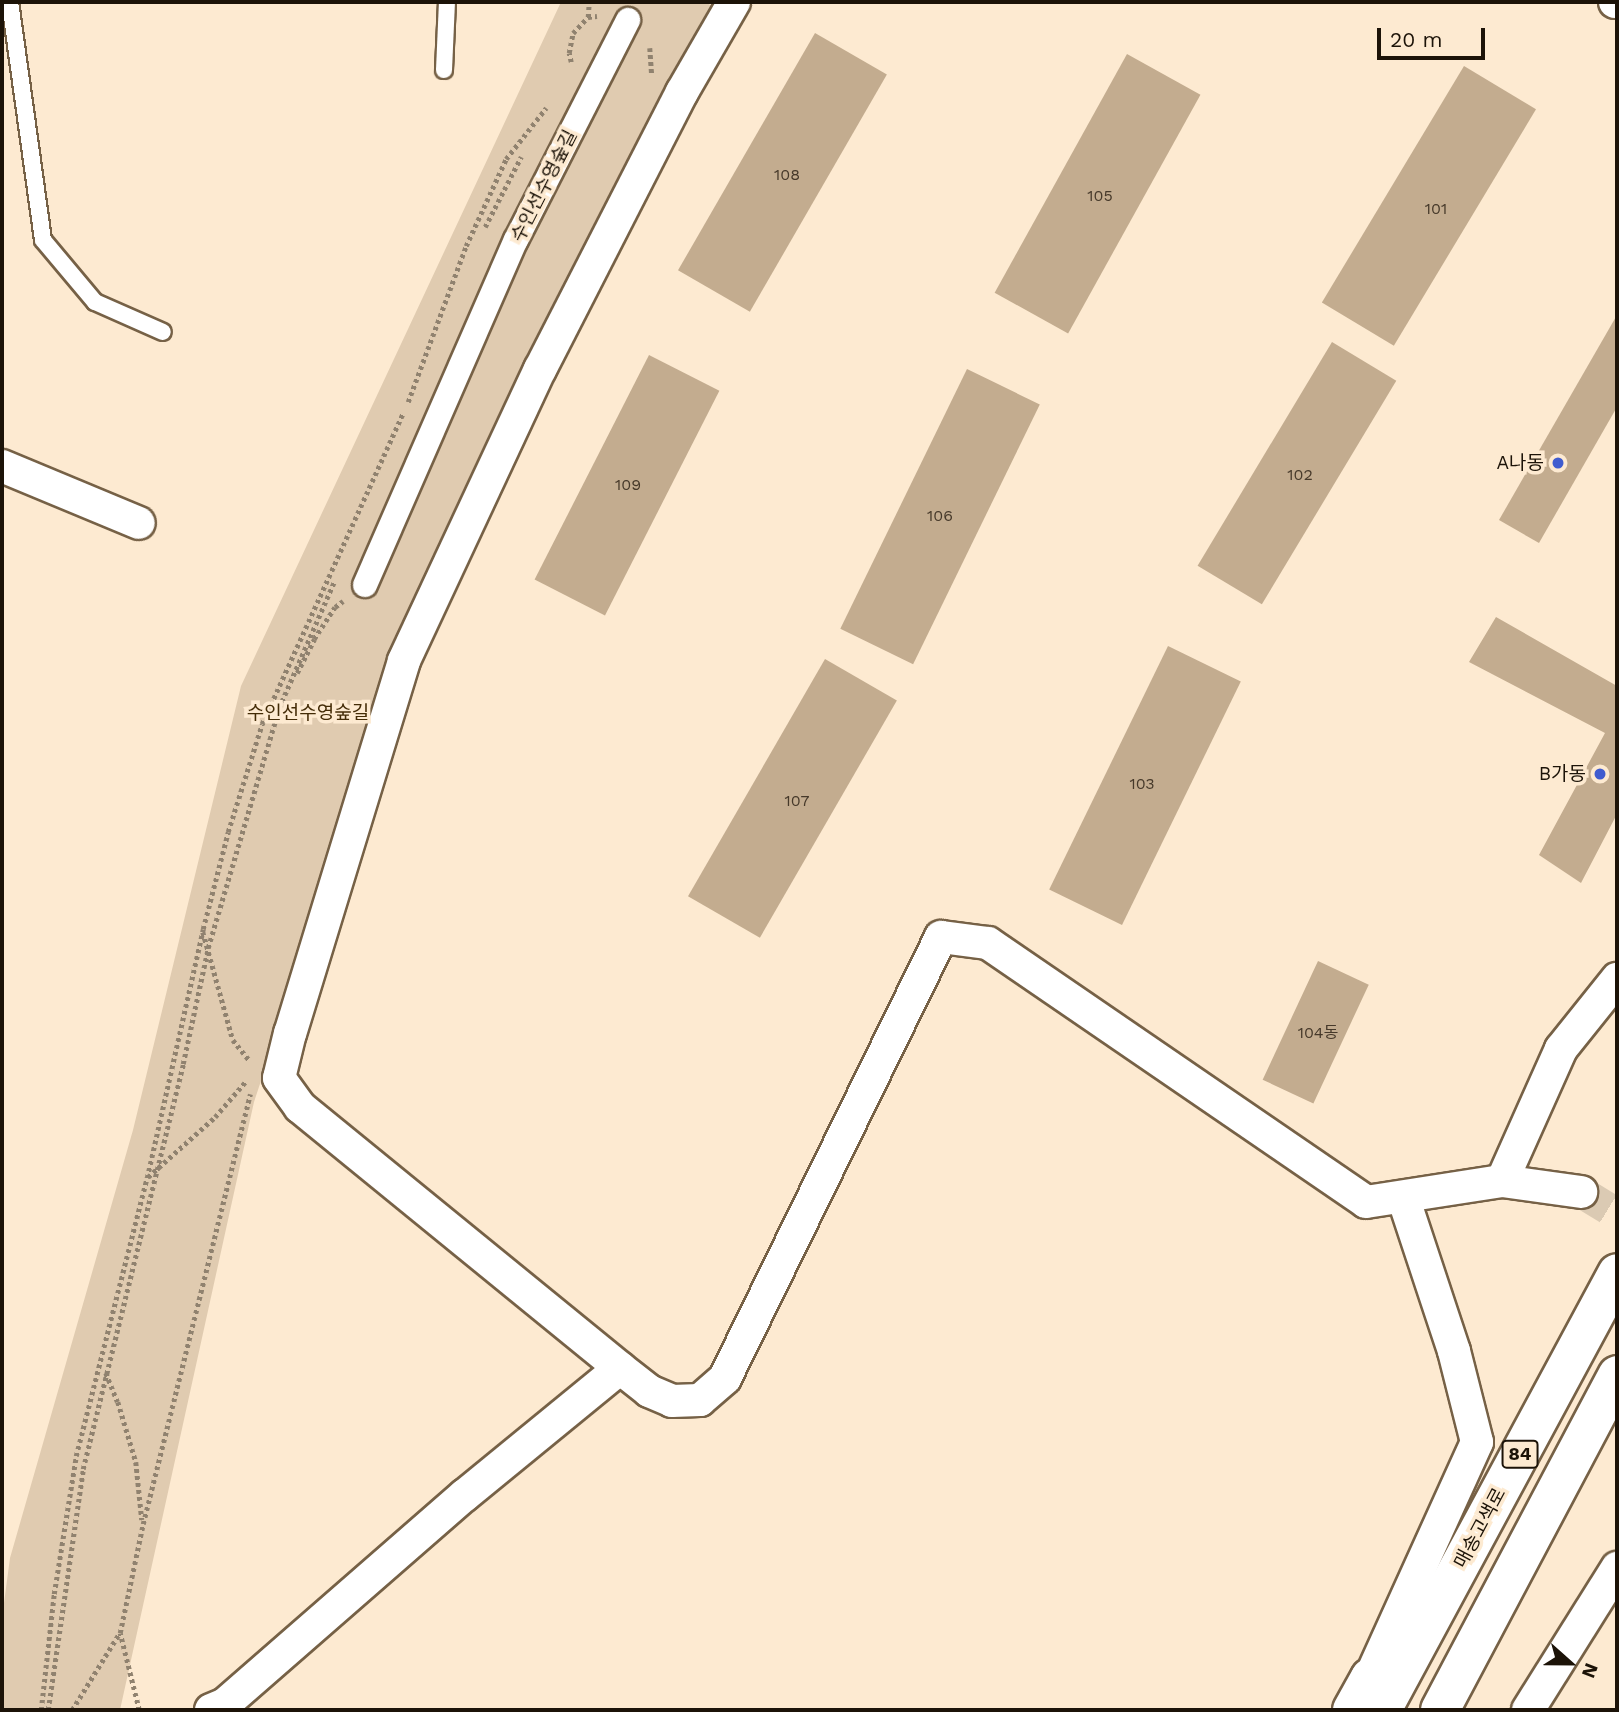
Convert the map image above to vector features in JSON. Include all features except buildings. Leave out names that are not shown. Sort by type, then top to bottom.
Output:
[{"type":"main road","name":"매송고색로","points":[[1352,1710],[1376,1694],[1422,1636],[1617,1273]]},
{"type":"main road","name":"84","points":[[1449,1710],[1467,1660],[1617,1375]]},
{"type":"main road","points":[[1440,1710],[1467,1660]]},
{"type":"street","points":[[734,2],[682,92],[540,369],[404,661],[290,1033],[267,1073],[300,1107],[620,1368],[649,1391],[672,1401],[699,1400],[725,1378],[941,937],[988,943],[1366,1202],[1502,1181],[1581,1192]]},
{"type":"street","name":"수인선수영숲길","points":[[365,585],[516,240],[628,20]]},
{"type":"street","points":[[2,466],[139,523]]},
{"type":"street","points":[[1502,1181],[1561,1049],[1617,979]]},
{"type":"street","points":[[1376,1694],[1477,1442],[1454,1350],[1404,1197]]},
{"type":"street","points":[[211,1710],[225,1704],[465,1495],[620,1368]]},
{"type":"street","points":[[1528,1710],[1617,1568]]},
{"type":"lane","points":[[10,2],[43,240],[95,302],[163,332]]},
{"type":"lane","points":[[444,70],[447,2]]},
{"type":"path","points":[[588,17],[589,2]]},
{"type":"path","points":[[41,1710],[54,1594],[76,1456],[147,1178],[203,929],[262,724],[407,405],[466,246],[500,172],[506,159],[547,106]]},
{"type":"path","points":[[482,234],[509,175],[526,148]]},
{"type":"path","points":[[48,1710],[83,1469],[158,1167],[208,948],[279,708],[362,522]]},
{"type":"path","points":[[279,708],[314,639],[335,607],[365,585]]},
{"type":"path","points":[[203,929],[233,1040],[267,1073]]},
{"type":"path","points":[[147,1178],[267,1073]]},
{"type":"path","points":[[72,1710],[120,1633],[143,1524],[267,1073]]},
{"type":"path","points":[[105,1373],[118,1402],[136,1462],[143,1524]]},
{"type":"path","points":[[120,1633],[139,1710]]},
{"type":"green space","name":"수인선수영숲길","points":[[561,2],[705,2],[714,7],[439,542],[254,1102],[120,1710],[2,1710],[2,1618],[10,1558],[133,1130],[241,686]]},
{"type":"tunnel","points":[[1581,1192],[1617,1214]]},
{"type":"place","name":"A나동","points":[[1558,463]]},
{"type":"place","name":"B가동","points":[[1600,774]]}]
